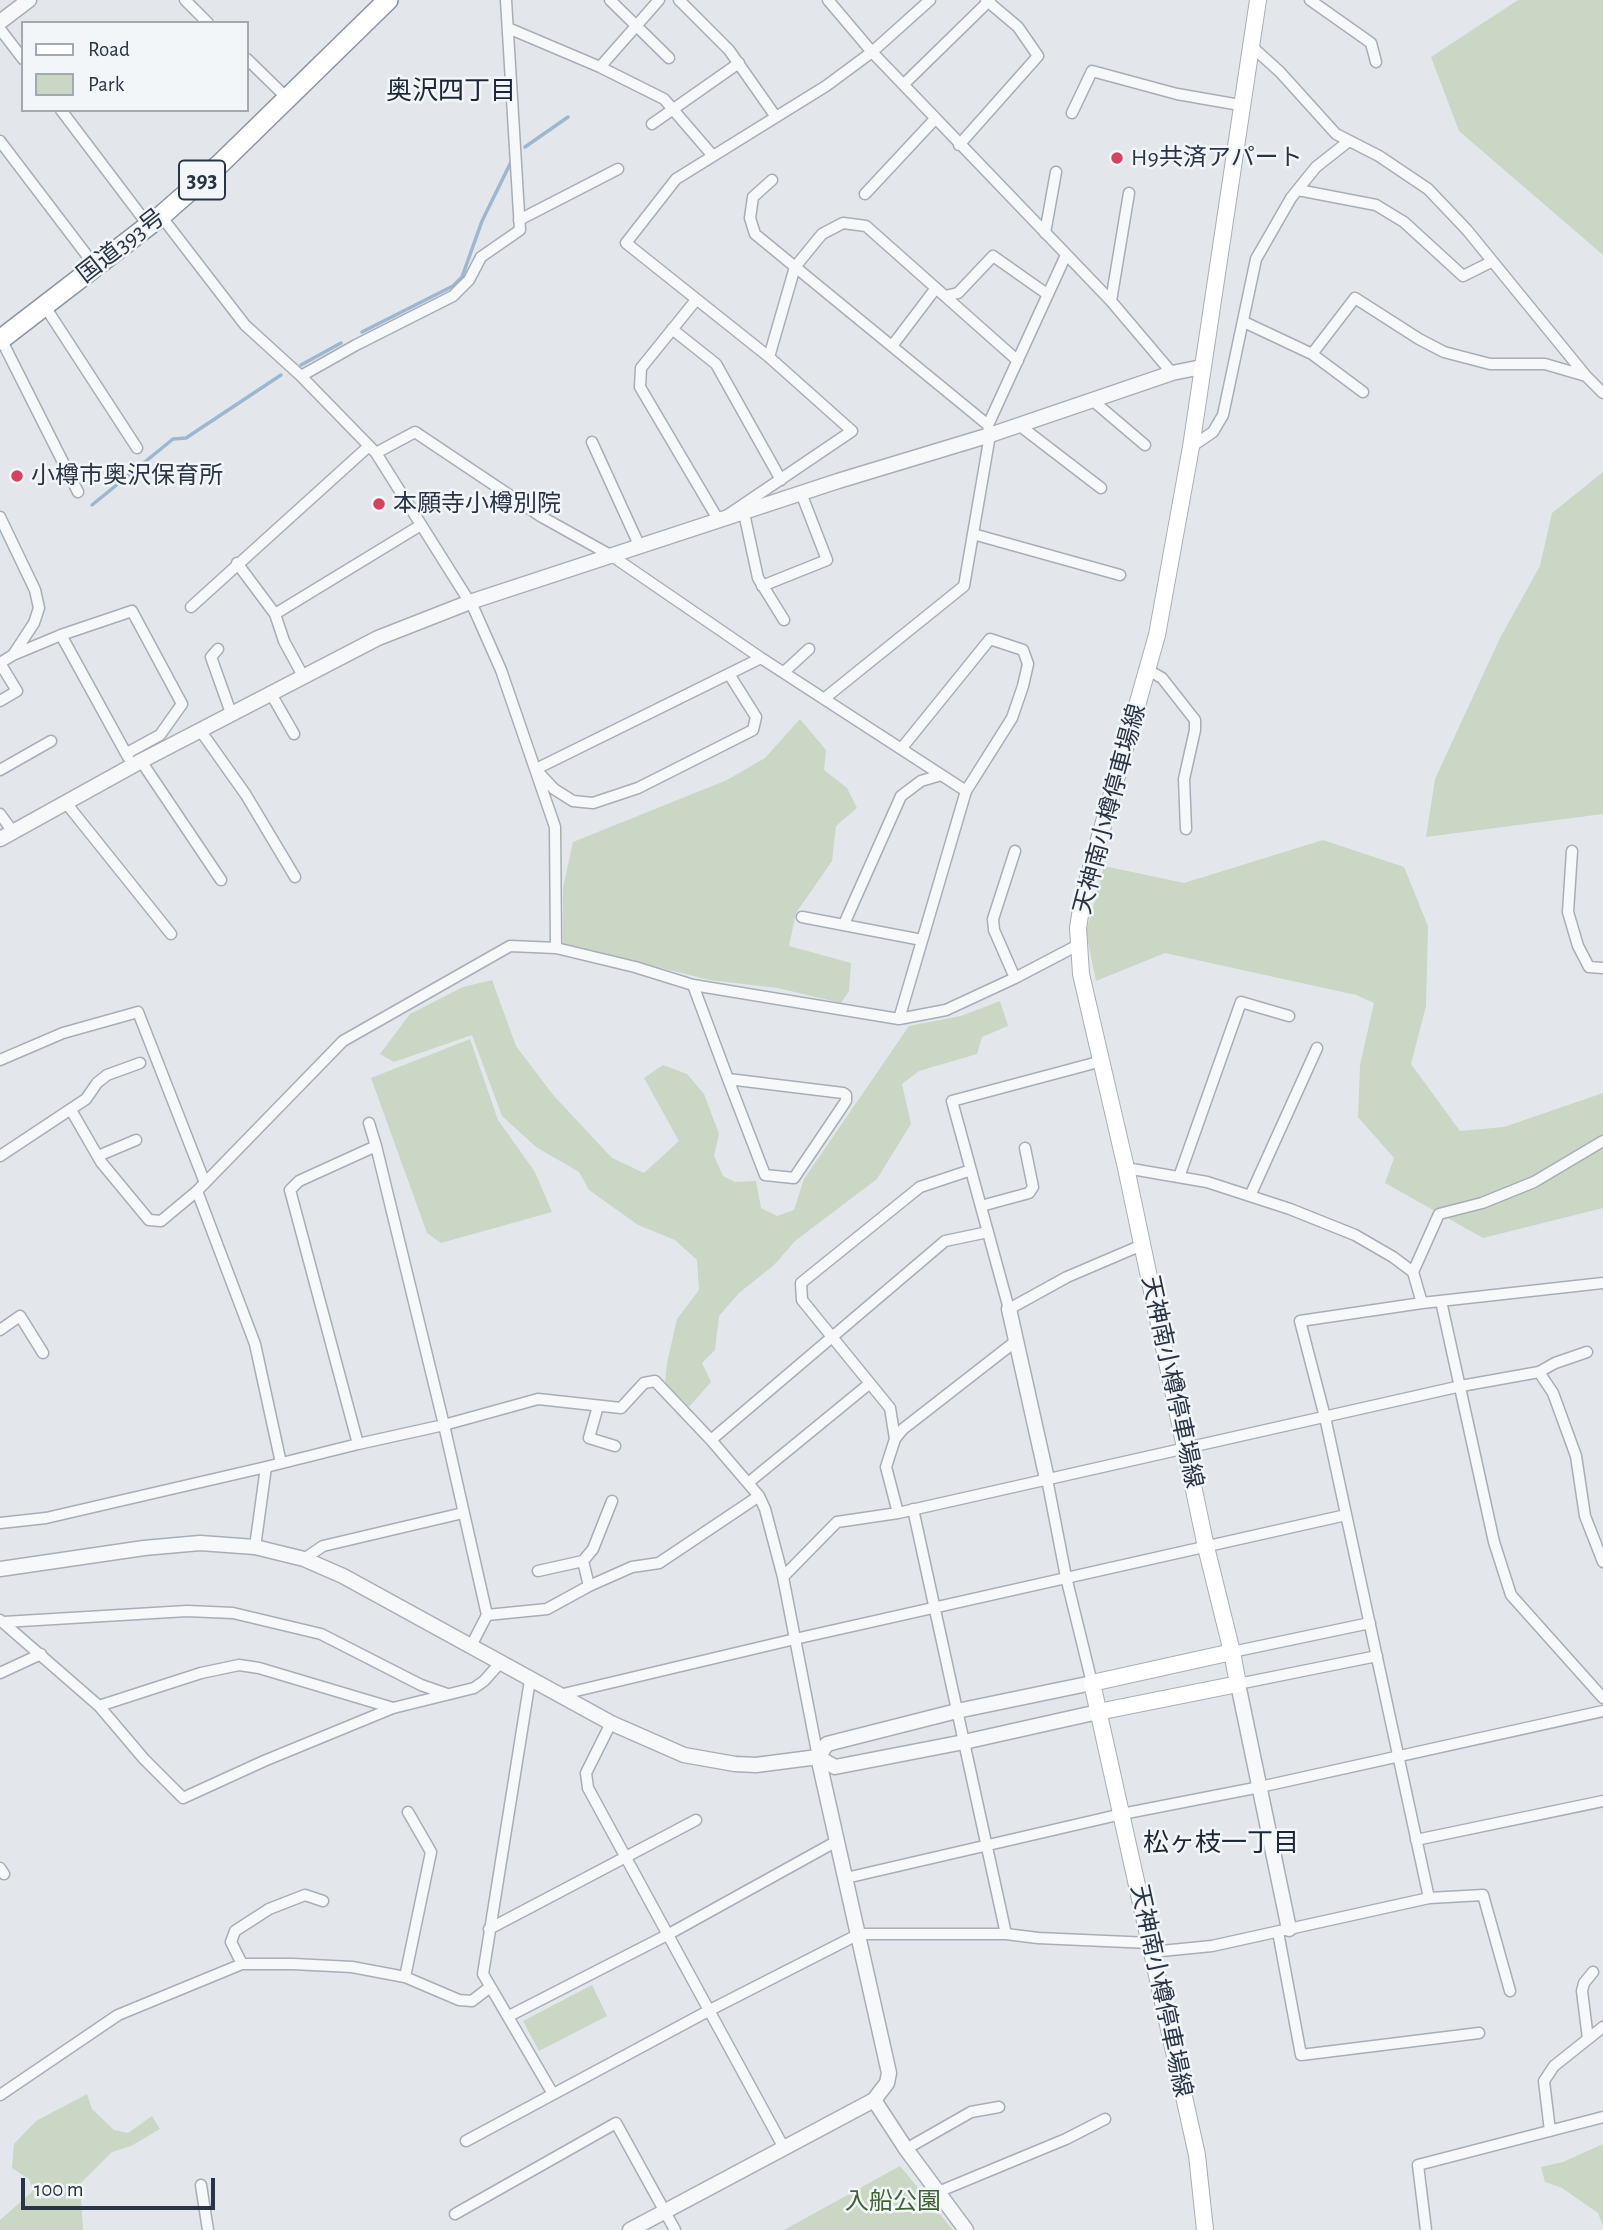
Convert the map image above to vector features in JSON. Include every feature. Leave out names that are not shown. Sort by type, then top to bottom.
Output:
[{"type":"highway","name":"国道393号","points":[[1,340],[155,220],[219,164],[388,0]]},
{"type":"main road","name":"天神南小樽停車場線","points":[[1238,1684],[1081,974],[1077,928],[1083,896],[1157,635],[1191,447],[1249,44],[1258,0]]},
{"type":"main road","points":[[1092,1683],[1233,1652]]},
{"type":"main road","name":"天神南小樽停車場線","points":[[1092,1683],[1197,2155],[1205,2230]]},
{"type":"main road","points":[[1098,1712],[1238,1684]]},
{"type":"street","points":[[0,22],[29,0]]},
{"type":"street","points":[[185,0],[206,21]]},
{"type":"street","points":[[302,376],[453,296],[469,281],[481,257],[520,230],[506,0]]},
{"type":"street","points":[[610,0],[669,58]]},
{"type":"street","points":[[600,67],[659,0]]},
{"type":"street","points":[[678,0],[729,50],[776,117]]},
{"type":"street","points":[[828,0],[872,52],[959,145],[1111,301],[1172,373]]},
{"type":"street","points":[[719,521],[852,431],[769,357],[626,243],[676,179],[776,117],[872,52],[930,0]]},
{"type":"street","points":[[1310,0],[1371,43],[1376,62]]},
{"type":"street","points":[[904,85],[988,1],[1018,27],[1038,56],[959,145]]},
{"type":"street","points":[[508,28],[600,67],[664,99],[713,156]]},
{"type":"street","points":[[0,29],[21,56]]},
{"type":"street","points":[[1249,44],[1280,72],[1336,134],[1379,156],[1428,189],[1467,230],[1586,376],[1603,393]]},
{"type":"street","points":[[248,60],[287,98]]},
{"type":"street","points":[[652,124],[739,63]]},
{"type":"street","points":[[1072,113],[1093,71],[1177,94],[1240,105]]},
{"type":"street","points":[[63,112],[245,325],[302,376],[372,449],[470,602],[501,670],[555,827],[556,948]]},
{"type":"street","points":[[865,194],[935,119]]},
{"type":"street","points":[[0,141],[95,266]]},
{"type":"street","points":[[1191,447],[1213,432],[1223,415],[1256,259],[1298,190],[1316,167],[1349,141]]},
{"type":"street","points":[[519,220],[618,169]]},
{"type":"street","points":[[1045,233],[1056,172]]},
{"type":"street","points":[[772,180],[753,197],[750,218],[755,234],[892,346],[989,430]]},
{"type":"street","points":[[1298,190],[1376,205],[1404,222],[1463,276],[1491,262]]},
{"type":"street","points":[[1111,301],[1129,193]]},
{"type":"street","points":[[769,357],[795,267],[822,234],[843,223],[866,226],[1018,361]]},
{"type":"street","points":[[825,698],[964,586],[989,430],[1066,255]]},
{"type":"street","points":[[941,292],[958,293],[993,256],[1047,294]]},
{"type":"street","points":[[892,346],[941,292]]},
{"type":"street","points":[[1312,354],[1355,298],[1444,352],[1490,364],[1545,364],[1586,376]]},
{"type":"street","points":[[696,300],[641,368],[640,387],[719,521]]},
{"type":"street","points":[[44,305],[138,448]]},
{"type":"street","points":[[1244,322],[1312,354],[1363,392]]},
{"type":"street","points":[[672,329],[716,364],[781,481]]},
{"type":"street","points":[[1,340],[78,492]]},
{"type":"street","points":[[0,814],[6,835],[66,803],[133,760],[200,730],[378,638],[470,602],[989,430],[1019,425],[1172,373],[1202,367]]},
{"type":"street","points":[[1093,400],[1145,445]]},
{"type":"street","points":[[1019,425],[1101,488]]},
{"type":"street","points":[[191,607],[237,563],[372,449],[415,432],[542,517],[612,556],[966,792]]},
{"type":"street","points":[[592,442],[640,547]]},
{"type":"street","points":[[762,586],[827,560],[801,493]]},
{"type":"street","points":[[744,513],[762,586],[784,620]]},
{"type":"street","points":[[0,517],[36,590],[39,608],[34,624],[13,655]]},
{"type":"street","points":[[275,614],[421,525]]},
{"type":"street","points":[[973,534],[1120,575]]},
{"type":"street","points":[[237,563],[275,614],[284,642],[303,676]]},
{"type":"street","points":[[0,701],[17,691],[0,663],[61,635],[132,611],[182,704],[160,735],[133,760]]},
{"type":"street","points":[[61,635],[133,760],[221,880]]},
{"type":"street","points":[[899,1019],[966,792],[1012,718],[1023,686],[1027,664],[1023,650],[990,639],[901,749]]},
{"type":"street","points":[[218,649],[211,657],[231,713]]},
{"type":"street","points":[[784,672],[808,649]]},
{"type":"street","points":[[536,769],[761,657]]},
{"type":"street","points":[[1148,670],[1162,678],[1195,720],[1184,779],[1186,829]]},
{"type":"street","points":[[536,769],[554,789],[573,801],[593,803],[638,788],[753,730],[756,718],[729,674]]},
{"type":"street","points":[[270,692],[294,734]]},
{"type":"street","points":[[200,730],[246,795],[296,877]]},
{"type":"street","points":[[0,770],[51,741]]},
{"type":"street","points":[[844,924],[901,796],[921,780],[941,775]]},
{"type":"street","points":[[66,803],[171,934]]},
{"type":"street","points":[[1014,851],[993,919],[994,930],[1015,978]]},
{"type":"street","points":[[1572,851],[1568,912],[1578,946],[1589,967],[1603,968]]},
{"type":"street","points":[[802,917],[922,940]]},
{"type":"street","points":[[71,1110],[98,1156],[149,1220],[162,1220],[201,1187],[343,1041],[510,946],[556,948],[635,967],[693,985],[899,1019],[946,1010],[1078,945]]},
{"type":"street","points":[[693,985],[728,1079],[765,1175],[794,1178],[846,1101],[844,1094],[728,1079]]},
{"type":"street","points":[[1179,1177],[1241,1002],[1289,1016]]},
{"type":"street","points":[[0,1060],[63,1033],[138,1012],[255,1344],[281,1463]]},
{"type":"street","points":[[1250,1196],[1317,1048]]},
{"type":"street","points":[[818,1757],[827,1744],[957,1711],[1092,1683],[1066,1577],[1048,1479],[1009,1309],[952,1101],[1101,1061]]},
{"type":"street","points":[[0,1156],[86,1099],[97,1083],[107,1076],[140,1063]]},
{"type":"street","points":[[369,1123],[488,1615],[471,1646]]},
{"type":"street","points":[[98,1156],[136,1140]]},
{"type":"street","points":[[1413,1272],[1438,1214],[1482,1203],[1534,1182],[1603,1141]]},
{"type":"street","points":[[359,1444],[290,1190],[299,1181],[376,1146]]},
{"type":"street","points":[[981,1206],[1029,1193],[1033,1187],[1026,1148]]},
{"type":"street","points":[[1126,1168],[1207,1182],[1354,1236],[1393,1257],[1413,1272],[1422,1303]]},
{"type":"street","points":[[895,1439],[890,1408],[802,1300],[801,1283],[920,1187],[971,1170]]},
{"type":"street","points":[[711,1440],[946,1241],[988,1232]]},
{"type":"street","points":[[1009,1309],[1067,1277],[1142,1245]]},
{"type":"street","points":[[1429,1898],[1325,1418],[1300,1321],[1422,1303],[1603,1283]]},
{"type":"street","points":[[1441,1301],[1494,1542],[1511,1595],[1603,1698]]},
{"type":"street","points":[[0,1330],[20,1316],[43,1353]]},
{"type":"street","points":[[898,1513],[886,1467],[895,1439],[903,1429],[1016,1341]]},
{"type":"street","points":[[783,1577],[837,1522],[898,1513],[1461,1386],[1539,1372],[1555,1363],[1587,1352]]},
{"type":"street","points":[[1539,1372],[1553,1393],[1576,1456],[1585,1516],[1603,1562]]},
{"type":"street","points":[[0,1523],[46,1518],[444,1425],[538,1399],[621,1408],[645,1383],[655,1381],[711,1440],[759,1496],[765,1509],[783,1577],[818,1757],[889,2073],[883,2091],[874,2100],[630,2230]]},
{"type":"street","points":[[748,1483],[869,1384]]},
{"type":"street","points":[[598,1406],[589,1438],[615,1446]]},
{"type":"street","points":[[254,1547],[266,1467]]},
{"type":"street","points":[[488,1615],[547,1609],[632,1567],[659,1563],[759,1496]]},
{"type":"street","points":[[538,1572],[583,1561],[593,1549],[612,1501]]},
{"type":"street","points":[[913,1509],[1006,1934]]},
{"type":"street","points":[[304,1559],[323,1546],[463,1513]]},
{"type":"street","points":[[559,1695],[934,1607],[1346,1515]]},
{"type":"street","points":[[0,1569],[144,1548],[200,1543],[254,1547],[304,1559],[342,1576],[611,1723],[684,1755],[710,1760],[756,1765],[818,1757],[835,1767],[1098,1712]]},
{"type":"street","points":[[583,1561],[589,1586]]},
{"type":"street","points":[[2,1621],[187,1611],[233,1613],[321,1634],[422,1685],[447,1694]]},
{"type":"street","points":[[2,1621],[99,1706],[144,1759],[183,1798],[393,1708],[474,1688],[500,1664]]},
{"type":"street","points":[[1233,1652],[1370,1623]]},
{"type":"street","points":[[0,1673],[41,1654]]},
{"type":"street","points":[[1377,1656],[1238,1684],[1260,1787],[1301,2055],[1479,2033]]},
{"type":"street","points":[[99,1706],[222,1667],[239,1665],[259,1668],[393,1708]]},
{"type":"street","points":[[530,1680],[483,1974],[553,2094]]},
{"type":"street","points":[[846,1878],[1122,1814],[1260,1787],[1603,1711]]},
{"type":"street","points":[[611,1723],[586,1773],[588,1788],[784,2148]]},
{"type":"street","points":[[1416,1840],[1603,1801]]},
{"type":"street","points":[[405,1977],[431,1852],[408,1812]]},
{"type":"street","points":[[489,1929],[696,1820]]},
{"type":"street","points":[[509,2016],[669,1934],[837,1841]]},
{"type":"street","points":[[242,1964],[231,1941],[235,1931],[269,1909],[305,1895],[323,1901]]},
{"type":"street","points":[[466,2141],[710,2010],[859,1934],[1006,1934],[1151,1947],[1212,1946],[1429,1898],[1483,1895],[1510,1992]]},
{"type":"street","points":[[0,2095],[118,2015],[242,1964],[352,1967],[405,1977],[459,2000],[472,2001],[490,1987]]},
{"type":"street","points":[[1588,2039],[1582,1991],[1592,1972]]},
{"type":"street","points":[[1550,2131],[1544,2081],[1554,2066],[1603,2027]]},
{"type":"street","points":[[874,2100],[906,2149],[966,2230]]},
{"type":"street","points":[[906,2149],[971,2112],[999,2107]]},
{"type":"street","points":[[1426,2230],[1418,2165],[1603,2118]]},
{"type":"street","points":[[937,2192],[1066,2140],[1105,2119]]},
{"type":"street","points":[[455,2214],[616,2123],[676,2230]]},
{"type":"street","points":[[201,2185],[208,2230]]},
{"type":"green space","points":[[1518,0],[1603,0],[1603,255],[1459,131],[1431,57]]},
{"type":"green space","points":[[1603,472],[1603,814],[1426,837],[1435,779],[1500,638],[1540,566],[1552,513]]},
{"type":"green space","points":[[800,719],[826,750],[824,770],[847,788],[857,808],[836,826],[832,861],[796,913],[789,946],[851,963],[849,991],[841,1003],[778,988],[709,980],[563,943],[563,888],[573,842],[727,780],[765,758]]},
{"type":"green space","points":[[1323,840],[1404,867],[1428,926],[1426,1006],[1411,1064],[1460,1131],[1504,1127],[1603,1093],[1603,1208],[1483,1238],[1385,1183],[1394,1158],[1358,1117],[1360,1065],[1374,1003],[1356,995],[1165,953],[1096,981],[1086,932],[1104,866],[1184,883]]},
{"type":"green space","points":[[492,980],[516,1046],[554,1096],[612,1158],[644,1173],[679,1141],[644,1078],[663,1065],[687,1074],[704,1094],[719,1134],[714,1156],[723,1176],[735,1182],[756,1181],[761,1208],[777,1216],[794,1210],[804,1179],[909,1026],[961,1016],[1000,1001],[1008,1026],[982,1037],[977,1054],[919,1071],[902,1084],[911,1124],[877,1179],[795,1241],[774,1265],[739,1293],[719,1316],[715,1350],[702,1363],[711,1382],[689,1407],[665,1383],[677,1319],[699,1290],[697,1260],[675,1240],[638,1225],[589,1190],[579,1172],[536,1147],[502,1116],[472,1035],[394,1062],[380,1054],[410,1014],[463,987]]},
{"type":"green space","points":[[470,1039],[498,1120],[535,1172],[552,1212],[441,1243],[427,1233],[371,1078]]},
{"type":"green space","points":[[592,1985],[607,2016],[539,2051],[523,2021]]},
{"type":"green space","points":[[87,2094],[92,2109],[114,2130],[128,2133],[152,2116],[160,2129],[131,2146],[112,2152],[80,2184],[83,2230],[0,2230],[0,2220],[33,2191],[29,2179],[12,2168],[14,2144],[36,2121]]},
{"type":"green space","points":[[1603,2144],[1603,2226],[1598,2213],[1562,2188],[1545,2182],[1541,2167],[1563,2162]]},
{"type":"green space","name":"入船公園","points":[[900,2166],[953,2230],[784,2230]]},
{"type":"waterway","points":[[525,147],[568,117]]},
{"type":"waterway","points":[[362,332],[453,286],[462,277],[482,221],[511,162]]},
{"type":"waterway","points":[[301,365],[341,343]]},
{"type":"waterway","points":[[92,505],[173,439],[186,438],[281,375]]},
{"type":"place","name":"H9共済アパート","points":[[1117,158]]},
{"type":"place","name":"小樽市奥沢保育所","points":[[17,476]]},
{"type":"place","name":"本願寺小樽別院","points":[[379,504]]},
{"type":"district","name":"奥沢四丁目","points":[[451,91]]},
{"type":"district","name":"松ヶ枝一丁目","points":[[1221,1843]]}]
